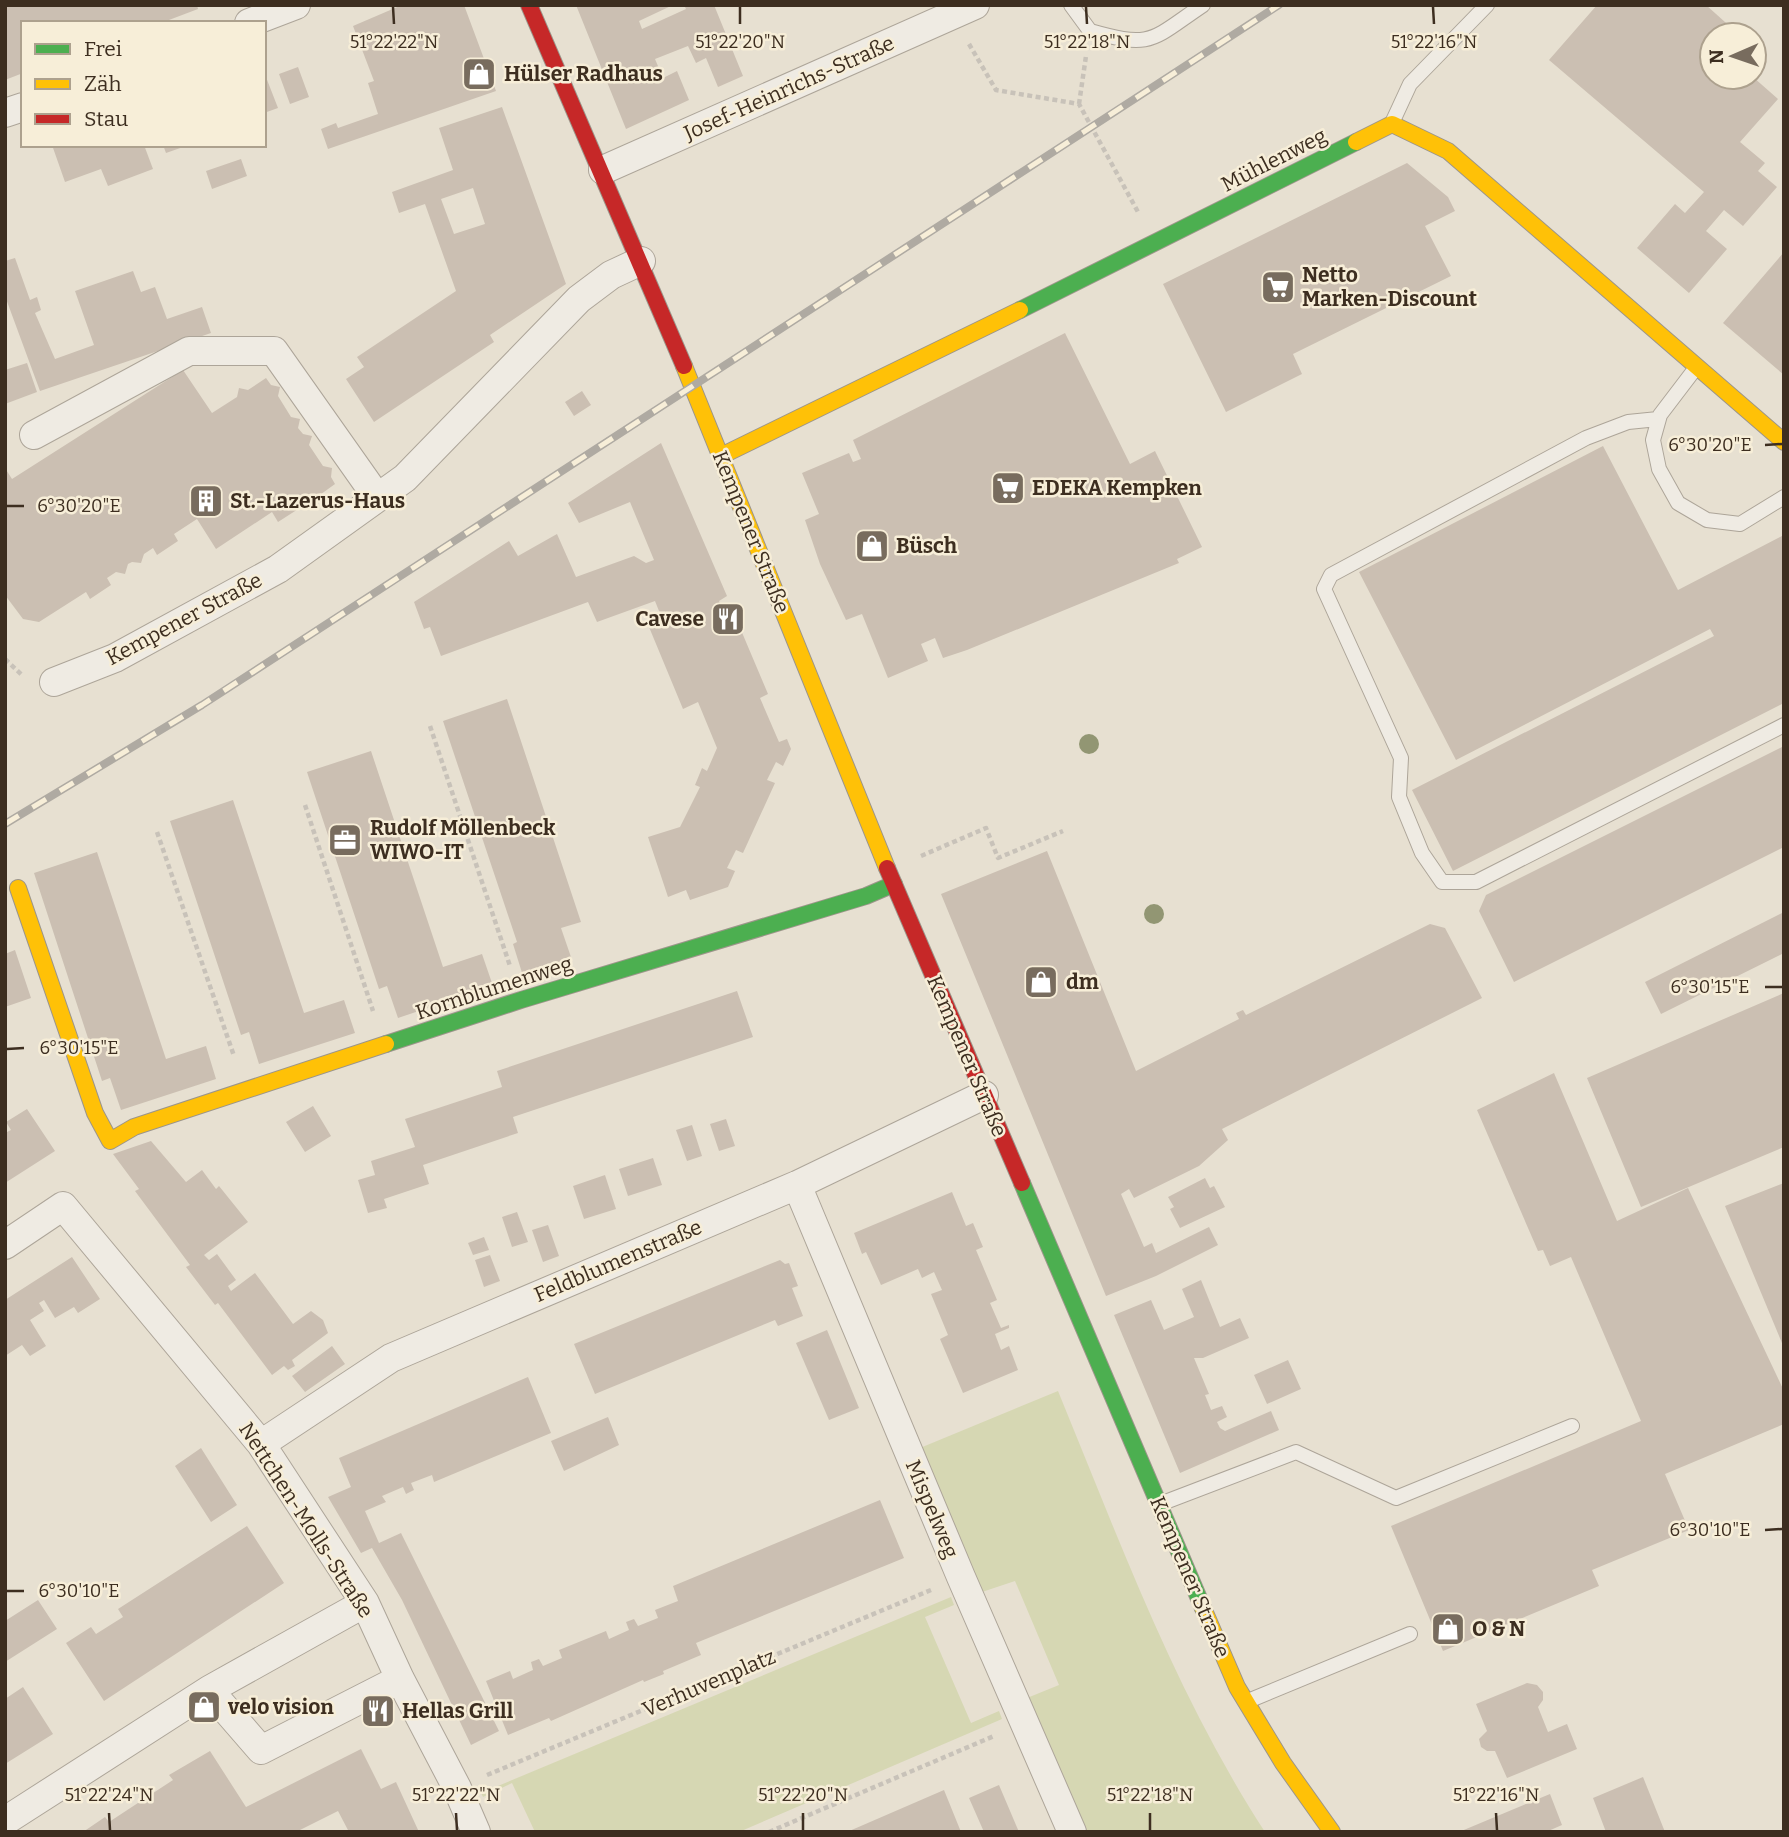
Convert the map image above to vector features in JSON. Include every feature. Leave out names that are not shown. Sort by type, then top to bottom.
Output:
[{"type":"street","points":[[254,21],[296,5]]},
{"type":"street","name":"Kempener Straße","points":[[529,5],[574,112],[603,170],[891,877],[1159,1505],[1247,1702],[1283,1763],[1332,1832]]},
{"type":"street","name":"Josef-Heinrichs-Straße","points":[[603,170],[963,11]]},
{"type":"street","points":[[1392,124],[1448,150],[1784,442]]},
{"type":"street","name":"Mühlenweg","points":[[721,456],[1392,124]]},
{"type":"street","name":"Kempener Straße","points":[[54,682],[115,658],[278,569],[405,478],[579,299],[611,275],[641,261]]},
{"type":"street","points":[[34,435],[189,351],[274,351],[377,497]]},
{"type":"street","name":"Kornblumenweg","points":[[19,888],[95,1113],[110,1142],[134,1127],[521,1000],[866,896],[891,877]]},
{"type":"street","name":"Feldblumenstraße","points":[[261,1444],[391,1358],[797,1185],[984,1095]]},
{"type":"street","name":"Mispelweg","points":[[797,1185],[961,1577],[1072,1832]]},
{"type":"street","name":"Nettchen-Molls-Straße","points":[[5,1245],[63,1206],[261,1444],[365,1603],[476,1832]]},
{"type":"street","points":[[5,1821],[209,1690],[365,1603]]},
{"type":"street","points":[[209,1690],[261,1750],[400,1679]]},
{"type":"lane","points":[[1071,5],[1090,31],[1141,42],[1164,33],[1203,5]]},
{"type":"lane","points":[[1392,124],[1410,84],[1487,5]]},
{"type":"lane","points":[[1696,367],[1670,397],[1658,419],[1653,440],[1658,469],[1678,503],[1707,520],[1740,524],[1784,497]]},
{"type":"lane","points":[[1658,419],[1628,422],[1586,438],[1331,575],[1324,589],[1401,758],[1399,797],[1417,842],[1442,882],[1476,882],[1784,725]]},
{"type":"lane","points":[[1159,1505],[1296,1452],[1396,1498],[1572,1426]]},
{"type":"lane","points":[[1247,1702],[1410,1634]]},
{"type":"path","points":[[963,11],[996,90],[1079,104]]},
{"type":"path","points":[[1090,31],[1079,104],[1156,243]]},
{"type":"path","points":[[430,726],[521,1000]]},
{"type":"path","points":[[304,805],[385,1045]]},
{"type":"path","points":[[891,877],[986,828],[998,858],[1063,831]]},
{"type":"path","points":[[157,832],[246,1090]]},
{"type":"path","name":"Verhuvenplatz","points":[[457,1788],[961,1577]]},
{"type":"path","points":[[769,1832],[1024,1724]]},
{"type":"green space","points":[[1058,1391],[1151,1617],[1204,1727],[1265,1832],[1085,1832],[1027,1698],[1059,1685],[1015,1581],[982,1592],[920,1448]]},
{"type":"green space","points":[[951,1597],[954,1605],[925,1617],[971,1723],[999,1711],[1002,1719],[739,1832],[535,1832],[512,1783],[483,1797],[481,1793]]},
{"type":"building","points":[[5,5],[197,5],[198,9],[166,21],[21,21],[21,74],[5,80]]},
{"type":"building","points":[[402,5],[464,5],[496,91],[328,149],[321,129],[336,123],[338,128],[378,114],[368,83],[374,81],[353,26]]},
{"type":"building","points":[[576,5],[673,5],[639,21],[642,29],[686,9],[684,5],[714,5],[743,76],[718,87],[706,58],[696,63],[688,46],[655,59],[663,78],[677,71],[689,100],[626,129]]},
{"type":"building","points":[[1597,5],[1706,5],[1724,21],[1698,21],[1698,91],[1768,90],[1778,99],[1740,142],[1765,163],[1758,171],[1777,187],[1743,226],[1724,210],[1706,231],[1727,249],[1689,293],[1637,248],[1675,204],[1685,213],[1704,192],[1549,60]]},
{"type":"building","points":[[298,67],[309,97],[290,104],[279,74]]},
{"type":"building","points":[[266,77],[278,108],[266,112]]},
{"type":"building","points":[[502,107],[566,284],[490,335],[494,342],[374,422],[346,379],[364,367],[357,357],[456,291],[425,204],[399,213],[392,192],[453,170],[439,128]],"holes":[[[473,188],[485,224],[454,234],[441,199]]]},
{"type":"building","points":[[53,147],[145,147],[153,169],[108,186],[101,169],[65,182]]},
{"type":"building","points":[[164,147],[183,147],[166,153]]},
{"type":"building","points":[[241,159],[247,176],[212,189],[206,171]]},
{"type":"building","points":[[1407,163],[1448,197],[1455,211],[1425,226],[1451,276],[1293,354],[1302,374],[1226,412],[1163,284]]},
{"type":"building","points":[[1784,252],[1784,375],[1723,323]]},
{"type":"building","points":[[15,258],[30,300],[37,297],[41,310],[35,313],[55,359],[94,345],[75,291],[133,271],[141,292],[155,287],[167,319],[202,307],[211,333],[40,391],[5,296],[5,261]]},
{"type":"building","points":[[1065,333],[1130,464],[1155,451],[1202,547],[1177,559],[1179,563],[967,650],[943,658],[935,638],[921,644],[928,661],[888,678],[862,614],[846,620],[820,564],[805,520],[819,514],[802,473],[849,453],[853,462],[861,459],[853,440]]},
{"type":"building","points":[[27,363],[37,392],[5,404],[5,370]]},
{"type":"building","name":"St.-Lazerus-Haus","points":[[183,370],[212,413],[237,397],[239,388],[248,390],[266,378],[271,385],[280,387],[278,396],[291,417],[300,419],[298,428],[303,434],[312,436],[309,445],[323,466],[332,468],[331,477],[335,484],[317,497],[315,506],[306,504],[278,522],[272,512],[216,549],[197,519],[174,534],[178,541],[157,555],[153,548],[144,554],[141,563],[128,564],[125,574],[116,572],[107,578],[111,585],[90,599],[86,592],[39,622],[23,619],[5,595],[5,468],[12,479]]},
{"type":"building","points":[[582,391],[591,405],[574,416],[565,402]]},
{"type":"building","points":[[661,443],[727,596],[719,601],[727,619],[735,616],[768,694],[760,698],[779,742],[787,739],[791,749],[783,766],[776,762],[767,780],[775,783],[743,853],[736,850],[727,868],[735,871],[728,887],[690,900],[686,890],[668,897],[648,837],[680,827],[700,787],[695,785],[702,768],[707,771],[717,748],[698,702],[683,709],[649,627],[663,621],[655,601],[597,622],[588,602],[441,656],[430,627],[424,629],[414,602],[509,541],[518,556],[557,534],[576,577],[634,556],[646,563],[654,560],[630,502],[579,523],[568,503]]},
{"type":"building","points":[[1603,446],[1678,590],[1784,535],[1784,703],[1453,871],[1412,790],[1714,636],[1710,629],[1456,760],[1359,572]]},
{"type":"building","points":[[507,699],[581,922],[561,928],[572,960],[523,976],[513,944],[517,942],[443,721]]},
{"type":"building","points":[[1784,746],[1784,847],[1514,982],[1479,911],[1486,895]]},
{"type":"building","points":[[371,751],[443,967],[482,954],[493,986],[398,1018],[387,986],[379,989],[307,772]]},
{"type":"building","points":[[233,800],[304,1013],[344,1000],[355,1033],[259,1064],[249,1032],[241,1035],[170,821]]},
{"type":"building","points":[[1047,851],[1136,1071],[1239,1019],[1236,1013],[1243,1010],[1246,1015],[1430,924],[1445,928],[1482,998],[1222,1129],[1228,1140],[1199,1166],[1134,1198],[1129,1189],[1121,1194],[1144,1247],[1152,1243],[1156,1253],[1209,1227],[1218,1245],[1156,1276],[1106,1296],[941,894]]},
{"type":"building","points":[[97,852],[166,1059],[206,1046],[216,1079],[121,1110],[110,1078],[102,1081],[34,873]]},
{"type":"building","points":[[1784,912],[1784,953],[1661,1014],[1645,982]]},
{"type":"building","points":[[15,950],[31,998],[5,1007],[5,954]]},
{"type":"building","points":[[737,991],[753,1037],[513,1117],[518,1133],[423,1165],[429,1184],[384,1199],[387,1208],[368,1213],[358,1180],[375,1175],[371,1161],[415,1147],[405,1119],[502,1087],[497,1071]]},
{"type":"building","points":[[1784,993],[1784,1147],[1641,1207],[1587,1078]]},
{"type":"building","points":[[1554,1073],[1617,1221],[1688,1188],[1784,1391],[1784,1424],[1665,1474],[1689,1530],[1592,1570],[1599,1586],[1443,1651],[1391,1526],[1641,1421],[1571,1257],[1550,1266],[1543,1250],[1538,1251],[1477,1110]]},
{"type":"building","points":[[313,1106],[331,1136],[305,1152],[286,1122]]},
{"type":"building","points":[[27,1109],[55,1151],[5,1183],[5,1133],[11,1130],[6,1122]]},
{"type":"building","points":[[726,1119],[735,1146],[719,1151],[710,1124]]},
{"type":"building","points":[[692,1125],[702,1156],[687,1161],[676,1130]]},
{"type":"building","points":[[151,1141],[186,1182],[202,1170],[216,1189],[219,1186],[248,1222],[204,1255],[209,1260],[217,1254],[236,1280],[228,1286],[231,1291],[255,1273],[293,1324],[311,1311],[323,1320],[328,1333],[292,1360],[295,1366],[288,1370],[284,1366],[272,1375],[218,1303],[215,1305],[186,1267],[190,1265],[135,1191],[139,1189],[113,1154]]},
{"type":"building","points":[[653,1158],[662,1185],[628,1196],[619,1169]]},
{"type":"building","points":[[605,1175],[616,1209],[584,1219],[573,1186]]},
{"type":"building","points":[[1205,1178],[1210,1188],[1214,1186],[1225,1207],[1180,1228],[1170,1209],[1174,1207],[1168,1197]]},
{"type":"building","points":[[1784,1183],[1784,1348],[1725,1206]]},
{"type":"building","points":[[952,1192],[966,1226],[973,1223],[983,1247],[976,1250],[997,1300],[990,1303],[1001,1328],[1009,1325],[1009,1328],[995,1334],[1001,1350],[1009,1346],[1018,1370],[963,1393],[940,1339],[948,1335],[931,1294],[942,1290],[934,1272],[922,1278],[918,1269],[881,1285],[866,1252],[862,1254],[854,1233]]},
{"type":"building","points":[[517,1212],[528,1242],[512,1247],[502,1217]]},
{"type":"building","points":[[548,1225],[559,1256],[543,1262],[532,1230]]},
{"type":"building","points":[[484,1237],[489,1250],[473,1255],[468,1243]]},
{"type":"building","points":[[490,1255],[500,1281],[484,1287],[475,1260]]},
{"type":"building","points":[[72,1257],[100,1299],[78,1313],[74,1307],[55,1318],[44,1300],[39,1303],[44,1311],[30,1320],[46,1346],[30,1356],[22,1345],[5,1356],[5,1300]]},
{"type":"building","points":[[780,1260],[785,1264],[789,1263],[798,1286],[792,1288],[803,1316],[778,1326],[775,1320],[595,1394],[574,1344]]},
{"type":"building","points":[[1201,1280],[1220,1327],[1240,1318],[1249,1338],[1203,1358],[1194,1358],[1209,1394],[1205,1395],[1211,1410],[1222,1406],[1227,1417],[1217,1422],[1220,1428],[1225,1431],[1271,1411],[1279,1430],[1180,1473],[1114,1315],[1151,1300],[1164,1330],[1194,1317],[1182,1289]]},
{"type":"building","points":[[827,1330],[859,1408],[829,1420],[796,1343]]},
{"type":"building","points":[[332,1346],[345,1364],[305,1392],[292,1376]]},
{"type":"building","points":[[1288,1360],[1301,1389],[1267,1404],[1254,1375]]},
{"type":"building","points":[[528,1377],[551,1433],[434,1482],[432,1475],[411,1483],[414,1490],[406,1494],[403,1487],[382,1496],[386,1502],[365,1511],[379,1543],[401,1533],[499,1731],[471,1745],[402,1600],[372,1548],[361,1553],[328,1497],[351,1487],[339,1458]]},
{"type":"building","points":[[608,1417],[619,1445],[564,1471],[551,1441]]},
{"type":"building","points":[[201,1448],[237,1505],[211,1522],[175,1466]]},
{"type":"building","points":[[880,1500],[904,1558],[696,1643],[701,1655],[663,1671],[664,1674],[644,1682],[643,1680],[551,1721],[549,1718],[508,1735],[486,1681],[510,1671],[513,1679],[533,1670],[531,1662],[539,1659],[543,1666],[562,1658],[559,1650],[606,1631],[609,1639],[629,1630],[626,1622],[634,1619],[638,1626],[658,1618],[655,1610],[678,1601],[673,1586]]},
{"type":"building","points":[[247,1526],[284,1583],[104,1701],[66,1643],[91,1627],[96,1634],[123,1617],[118,1609]]},
{"type":"building","points":[[38,1600],[57,1629],[5,1662],[5,1621]]},
{"type":"building","points":[[1527,1683],[1537,1685],[1543,1692],[1543,1700],[1538,1707],[1548,1732],[1567,1724],[1577,1749],[1507,1778],[1495,1751],[1487,1751],[1481,1747],[1479,1739],[1487,1731],[1476,1704]]},
{"type":"building","points":[[23,1687],[53,1734],[5,1764],[5,1699]]},
{"type":"building","points":[[361,1749],[381,1789],[396,1782],[419,1832],[349,1832],[338,1811],[296,1832],[83,1832],[105,1817],[109,1822],[173,1780],[169,1775],[210,1751],[246,1807]]},
{"type":"building","points":[[1643,1777],[1665,1832],[1606,1832],[1593,1798]]},
{"type":"building","points":[[999,1785],[1019,1832],[984,1832],[969,1798]]},
{"type":"building","points":[[944,1790],[961,1832],[847,1832]]},
{"type":"building","points":[[1550,1794],[1562,1825],[1546,1832],[1459,1832]]},
{"type":"railway","points":[[5,824],[202,705],[1279,5]]},
{"type":"traffic: fast","points":[[1020,310],[1356,142]]},
{"type":"traffic: fast","points":[[386,1044],[521,1000],[866,896],[894,884]]},
{"type":"traffic: fast","points":[[1022,1183],[1203,1608]]},
{"type":"traffic: slow","points":[[1356,142],[1392,124],[1448,151],[1784,442]]},
{"type":"traffic: slow","points":[[721,456],[1020,310]]},
{"type":"traffic: slow","points":[[684,366],[887,868]]},
{"type":"traffic: slow","points":[[18,888],[95,1113],[110,1141],[134,1127],[386,1044]]},
{"type":"traffic: slow","points":[[1203,1608],[1237,1687],[1283,1763],[1332,1832]]},
{"type":"traffic: jam","points":[[529,5],[684,366]]},
{"type":"traffic: jam","points":[[887,868],[1022,1183]]},
{"type":"place","name":"Hülser Radhaus","points":[[479,74]]},
{"type":"place","name":"Netto Marken-Discount","points":[[1278,287]]},
{"type":"place","name":"EDEKA Kempken","points":[[1008,488]]},
{"type":"place","name":"St.-Lazerus-Haus","points":[[206,501]]},
{"type":"place","name":"Büsch","points":[[872,546]]},
{"type":"place","name":"Cavese","points":[[728,619]]},
{"type":"place","name":"Rudolf Möllenbeck WIWO-IT","points":[[345,840]]},
{"type":"place","name":"dm","points":[[1041,982]]},
{"type":"place","name":"O & N","points":[[1448,1629]]},
{"type":"place","name":"velo vision","points":[[204,1707]]},
{"type":"place","name":"Hellas Grill","points":[[378,1711]]}]
